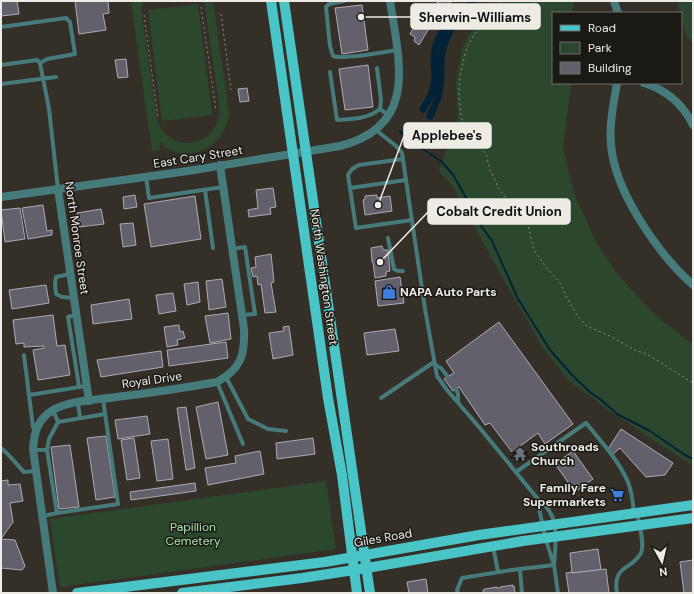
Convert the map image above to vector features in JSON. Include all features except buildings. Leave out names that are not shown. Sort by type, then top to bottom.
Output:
[{"type":"main road","name":"North Washington Street","points":[[271,1],[328,398],[342,475],[357,593]]},
{"type":"main road","name":"North Washington Street","points":[[284,1],[370,593]]},
{"type":"main road","name":"Giles Road","points":[[77,593],[131,590],[214,576],[310,564],[479,535],[693,505]]},
{"type":"main road","points":[[182,593],[215,591],[367,568],[545,537],[693,518]]},
{"type":"street","name":"East Cary Street","points":[[1,197],[306,152],[348,144],[368,136],[376,130],[389,115],[394,105],[399,87],[400,72],[390,1]]},
{"type":"street","points":[[614,1],[618,12]]},
{"type":"street","points":[[617,84],[612,111],[611,131],[612,152],[616,170],[624,189],[645,228],[668,259],[693,285]]},
{"type":"street","points":[[648,84],[655,86],[672,97],[687,114],[693,125]]},
{"type":"street","name":"Royal Drive","points":[[35,431],[39,423],[53,410],[63,406],[217,382],[226,377],[235,369],[241,360],[244,344],[242,315],[220,165]]},
{"type":"street","name":"North Monroe Street","points":[[58,189],[74,298],[76,315],[75,331],[83,386],[89,401]]},
{"type":"street","points":[[35,431],[33,450],[35,471],[53,593]]},
{"type":"street","points":[[214,576],[215,591]]},
{"type":"lane","points":[[344,1],[329,4],[326,7],[330,46],[333,56],[347,57],[397,50]]},
{"type":"lane","points":[[1,27],[66,18],[70,22],[75,54],[48,58],[40,63],[38,60],[1,65]]},
{"type":"lane","name":"North Monroe Street","points":[[40,63],[49,109],[58,189]]},
{"type":"lane","points":[[330,72],[337,120],[363,117],[375,113],[380,109],[381,100],[377,68]]},
{"type":"lane","points":[[1,84],[56,77]]},
{"type":"lane","points":[[380,109],[389,115]]},
{"type":"lane","points":[[376,130],[396,146],[402,153],[437,376],[537,498],[546,505],[555,524],[556,536],[554,565]]},
{"type":"lane","points":[[403,159],[359,165],[352,169],[348,175],[356,228],[412,220]]},
{"type":"lane","points":[[146,176],[149,198],[223,187]]},
{"type":"lane","points":[[350,188],[406,180]]},
{"type":"lane","points":[[205,190],[212,248]]},
{"type":"lane","points":[[388,238],[392,266],[396,271],[403,271]]},
{"type":"lane","points":[[232,249],[245,247],[254,314],[242,315]]},
{"type":"lane","points":[[70,274],[56,278],[56,294],[62,297],[74,298]]},
{"type":"lane","points":[[24,354],[33,427],[35,431]]},
{"type":"lane","points":[[435,363],[448,377]]},
{"type":"lane","points":[[381,398],[435,363]]},
{"type":"lane","points":[[226,377],[248,419],[268,429],[286,431]]},
{"type":"lane","points":[[217,382],[243,444]]},
{"type":"lane","points":[[29,395],[83,386]]},
{"type":"lane","points":[[456,389],[458,394],[458,403]]},
{"type":"lane","points":[[42,516],[118,504],[103,399]]},
{"type":"lane","points":[[78,403],[80,418]]},
{"type":"lane","points":[[53,410],[58,422]]},
{"type":"lane","points":[[58,422],[105,414]]},
{"type":"lane","points":[[57,513],[47,450],[49,439],[58,422]]},
{"type":"lane","points":[[516,472],[586,423],[620,467],[628,482],[639,525],[642,547],[641,553],[619,573],[616,586],[617,593]]},
{"type":"lane","points":[[1,448],[10,455],[19,468],[24,472],[35,471]]},
{"type":"lane","points":[[33,450],[47,450]]},
{"type":"lane","points":[[537,498],[545,537],[554,565],[558,593]]},
{"type":"lane","points":[[493,545],[498,572]]},
{"type":"lane","points":[[458,593],[457,590],[462,578],[554,565]]},
{"type":"lane","points":[[520,569],[522,593]]},
{"type":"path","points":[[502,1],[474,35],[467,48],[464,58],[460,76],[459,94],[461,116],[465,129],[484,150],[498,189],[526,221],[535,252],[546,268],[560,283],[566,298],[578,317],[587,326],[634,350],[647,354],[693,383]]},
{"type":"path","points":[[532,9],[535,1]]},
{"type":"path","points":[[201,7],[216,110]]},
{"type":"path","points":[[221,14],[231,90]]},
{"type":"path","points":[[144,15],[158,118]]},
{"type":"green space","points":[[131,1],[144,1],[141,8],[156,115],[161,129],[170,138],[181,142],[193,142],[204,139],[213,131],[218,119],[219,104],[204,1],[213,1],[229,113],[221,136],[213,144],[203,150],[192,153],[181,153],[170,150],[160,142],[160,150],[152,151]]},
{"type":"green space","points":[[489,1],[575,1],[571,12],[552,12],[552,84],[571,84],[563,149],[575,196],[597,244],[615,271],[653,313],[693,345],[693,466],[608,410],[569,381],[543,348],[453,187],[439,171],[458,117],[456,80],[463,47],[469,35],[485,14]]},
{"type":"green space","points":[[677,1],[693,1],[693,45],[686,34],[682,19],[682,12],[680,12]]},
{"type":"green space","points":[[198,4],[212,115],[162,121],[148,10]]},
{"type":"green space","name":"Papillion Cemetery","points":[[326,481],[336,549],[60,587],[50,519]]},
{"type":"waterway","points":[[430,116],[436,102],[441,82],[442,50],[446,39],[456,22],[473,1]]},
{"type":"waterway","points":[[423,109],[433,90],[435,77],[434,56],[437,43],[445,28],[460,9]]},
{"type":"waterway","points":[[400,131],[405,137],[441,161],[454,176],[482,227],[492,241],[518,299],[550,350],[572,375],[617,414],[650,431],[693,459]]},
{"type":"place","name":"Sherwin-Williams","points":[[361,17]]},
{"type":"place","name":"Applebee's","points":[[378,205]]},
{"type":"place","name":"Cobalt Credit Union","points":[[380,262]]},
{"type":"place","name":"NAPA Auto Parts","points":[[389,292]]},
{"type":"place","name":"Southroads Church","points":[[520,454]]},
{"type":"place","name":"Family Fare Supermarkets","points":[[617,495]]}]
